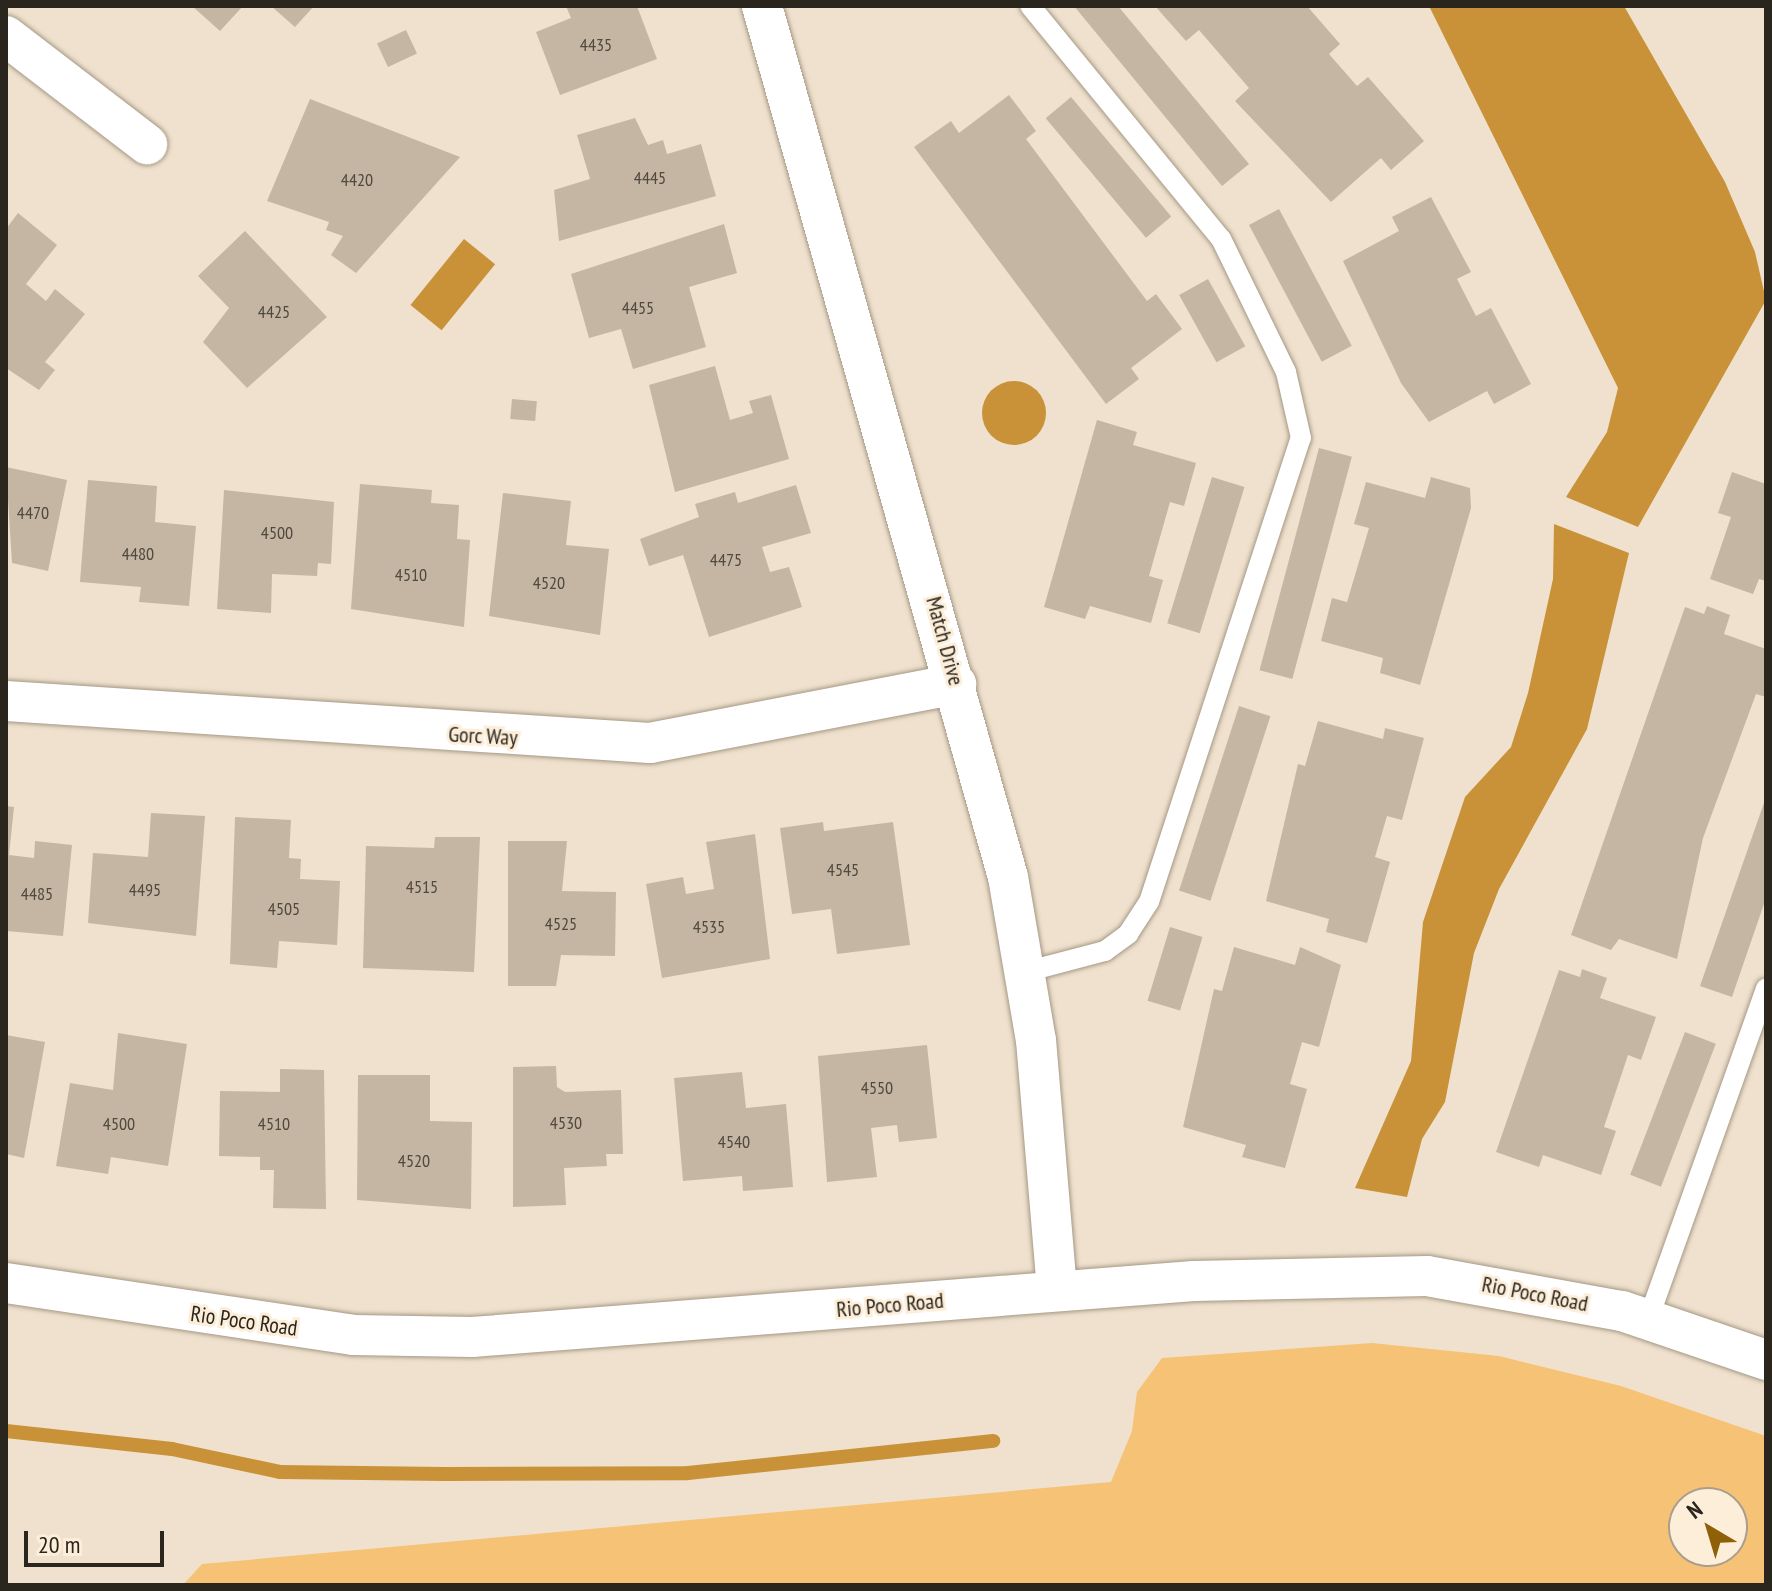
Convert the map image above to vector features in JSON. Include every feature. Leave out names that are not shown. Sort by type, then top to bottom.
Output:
[{"type":"street","name":"Match Drive","points":[[762,6],[956,684],[1025,972],[1057,1291]]},
{"type":"street","points":[[6,36],[147,144]]},
{"type":"street","name":"Gorc Way","points":[[6,701],[650,743],[956,684]]},
{"type":"street","name":"Rio Poco Road","points":[[6,1283],[353,1335],[472,1337],[1057,1291],[1332,1273],[1427,1276],[1526,1290],[1648,1320],[1766,1360]]},
{"type":"lane","points":[[1025,972],[1105,951],[1128,934],[1149,902],[1301,438],[1286,372],[1221,239],[1030,6]]},
{"type":"lane","points":[[1648,1320],[1766,988]]},
{"type":"shaded area","points":[[1429,6],[1624,6],[1725,182],[1755,252],[1766,300],[1638,527],[1566,497],[1607,432],[1618,388]]},
{"type":"shaded area","points":[[464,239],[495,264],[442,330],[411,305]]},
{"type":"shaded area","points":[[1014,381],[1026,383],[1037,390],[1044,401],[1044,425],[1037,436],[1026,443],[1014,445],[1002,443],[991,436],[984,425],[982,413],[984,401],[991,390],[1002,383]]},
{"type":"shaded area","points":[[1554,524],[1629,553],[1587,729],[1499,889],[1474,953],[1445,1102],[1422,1139],[1407,1197],[1355,1188],[1411,1061],[1423,922],[1465,797],[1511,747],[1528,693],[1553,579]]},
{"type":"shaded area","points":[[1372,1343],[1499,1356],[1621,1386],[1766,1436],[1766,1585],[183,1585],[202,1564],[1111,1482],[1132,1431],[1137,1392],[1162,1358]]},
{"type":"building","points":[[192,6],[243,6],[220,31]]},
{"type":"building","points":[[271,6],[314,6],[295,27]]},
{"type":"building","points":[[566,6],[637,6],[657,59],[560,95],[536,32],[571,18]]},
{"type":"building","points":[[1074,6],[1118,6],[1249,164],[1222,186]]},
{"type":"building","points":[[1155,6],[1307,6],[1340,44],[1329,54],[1357,86],[1368,77],[1424,141],[1391,170],[1381,158],[1331,202],[1235,101],[1249,88],[1199,30],[1186,41]]},
{"type":"building","points":[[406,30],[417,54],[388,67],[377,44]]},
{"type":"building","points":[[1009,95],[1036,131],[1026,139],[1147,301],[1156,294],[1182,329],[1131,368],[1139,379],[1106,404],[914,147],[951,121],[959,133]]},
{"type":"building","points":[[1071,97],[1171,217],[1146,238],[1046,118]]},
{"type":"building","points":[[310,99],[460,157],[356,273],[331,255],[343,236],[326,230],[329,222],[267,201]]},
{"type":"building","points":[[635,118],[648,145],[663,140],[667,154],[701,144],[716,196],[559,241],[554,190],[590,179],[577,135]]},
{"type":"building","points":[[1431,197],[1471,272],[1457,279],[1476,316],[1491,308],[1531,384],[1494,404],[1487,391],[1429,422],[1401,383],[1343,261],[1399,231],[1392,217]]},
{"type":"building","points":[[1279,209],[1352,346],[1322,362],[1249,225]]},
{"type":"building","points":[[18,213],[57,245],[26,284],[46,301],[55,289],[85,314],[45,362],[55,370],[39,390],[6,368],[6,229]]},
{"type":"building","points":[[724,224],[737,273],[689,287],[706,347],[633,369],[621,329],[589,338],[571,274]]},
{"type":"building","points":[[245,231],[327,317],[247,388],[203,342],[229,308],[198,276]]},
{"type":"building","points":[[1208,279],[1245,346],[1216,362],[1179,295]]},
{"type":"building","points":[[715,366],[730,420],[753,413],[749,401],[771,395],[789,459],[675,492],[649,385]]},
{"type":"building","points":[[512,399],[537,401],[535,421],[510,419]]},
{"type":"building","points":[[1097,420],[1137,432],[1133,445],[1196,463],[1184,506],[1170,502],[1149,576],[1163,580],[1151,623],[1090,606],[1085,619],[1044,607]]},
{"type":"building","points":[[1319,448],[1352,457],[1292,679],[1259,670]]},
{"type":"building","points":[[6,467],[67,480],[48,571],[12,563]]},
{"type":"building","points":[[1732,472],[1766,484],[1766,581],[1759,579],[1753,594],[1710,579],[1731,517],[1718,513]]},
{"type":"building","points":[[1212,477],[1245,487],[1200,633],[1167,623]]},
{"type":"building","points":[[1431,477],[1470,488],[1471,508],[1420,685],[1380,673],[1383,658],[1321,641],[1332,598],[1347,602],[1369,528],[1354,524],[1366,482],[1425,498]]},
{"type":"building","points":[[88,480],[157,486],[155,522],[196,526],[189,606],[139,602],[141,587],[80,582]]},
{"type":"building","points":[[360,484],[432,490],[431,503],[459,505],[457,539],[470,540],[464,627],[351,609]]},
{"type":"building","points":[[796,485],[811,533],[762,547],[770,572],[789,567],[802,607],[709,637],[683,555],[649,566],[640,539],[699,517],[695,504],[735,492],[738,503]]},
{"type":"building","points":[[224,490],[334,502],[331,564],[318,563],[317,576],[272,574],[271,613],[217,609]]},
{"type":"building","points":[[503,493],[571,501],[566,545],[609,549],[600,635],[489,616]]},
{"type":"building","points":[[1707,606],[1730,615],[1724,634],[1766,649],[1766,697],[1756,694],[1703,838],[1677,959],[1619,939],[1611,950],[1571,935],[1685,607],[1704,614]]},
{"type":"building","points":[[1239,706],[1270,716],[1210,901],[1179,891]]},
{"type":"building","points":[[1318,721],[1383,739],[1385,728],[1424,738],[1402,820],[1387,816],[1375,857],[1390,862],[1367,943],[1326,932],[1329,919],[1266,901],[1298,764],[1305,766]]},
{"type":"building","points":[[1766,797],[1766,898],[1732,997],[1700,986]]},
{"type":"building","points":[[6,806],[14,807],[9,855],[34,858],[35,841],[72,845],[63,936],[6,931]]},
{"type":"building","points":[[151,813],[205,816],[196,936],[88,923],[93,853],[148,857]]},
{"type":"building","points":[[235,817],[291,820],[289,858],[301,859],[300,879],[340,881],[337,945],[279,941],[277,968],[230,964]]},
{"type":"building","points":[[823,822],[824,831],[893,822],[910,945],[837,954],[831,909],[792,914],[780,828]]},
{"type":"building","points":[[755,834],[770,959],[662,978],[646,884],[683,877],[686,894],[714,889],[706,842]]},
{"type":"building","points":[[435,837],[480,837],[474,972],[363,968],[366,846],[434,848]]},
{"type":"building","points":[[508,841],[567,841],[562,891],[616,892],[615,956],[561,955],[556,986],[508,986]]},
{"type":"building","points":[[1170,927],[1203,937],[1180,1011],[1147,1001]]},
{"type":"building","points":[[1234,947],[1295,965],[1300,947],[1341,965],[1319,1047],[1302,1042],[1290,1084],[1307,1089],[1285,1168],[1242,1157],[1246,1145],[1183,1127],[1214,989],[1222,991]]},
{"type":"building","points":[[1582,969],[1607,978],[1600,998],[1656,1017],[1641,1060],[1628,1055],[1604,1127],[1616,1131],[1601,1175],[1543,1155],[1539,1167],[1496,1152],[1559,970],[1580,977]]},
{"type":"building","points":[[1685,1032],[1716,1044],[1661,1187],[1630,1175]]},
{"type":"building","points":[[118,1033],[187,1044],[168,1166],[111,1157],[108,1174],[56,1166],[70,1083],[113,1090]]},
{"type":"building","points":[[6,1035],[45,1042],[24,1158],[6,1154]]},
{"type":"building","points":[[927,1045],[937,1138],[899,1142],[897,1125],[871,1128],[877,1177],[827,1182],[818,1056]]},
{"type":"building","points":[[556,1066],[557,1087],[565,1092],[621,1090],[623,1154],[606,1154],[607,1166],[564,1168],[566,1205],[513,1207],[513,1067]]},
{"type":"building","points":[[280,1069],[324,1070],[326,1209],[273,1208],[274,1170],[260,1170],[260,1157],[219,1156],[220,1091],[280,1092]]},
{"type":"building","points":[[742,1072],[746,1108],[786,1104],[793,1187],[743,1191],[742,1176],[683,1181],[674,1078]]},
{"type":"building","points":[[358,1075],[430,1075],[430,1121],[472,1122],[471,1209],[357,1200]]},
{"type":"waterway","points":[[6,1431],[172,1449],[280,1472],[445,1474],[688,1473],[993,1441]]}]
